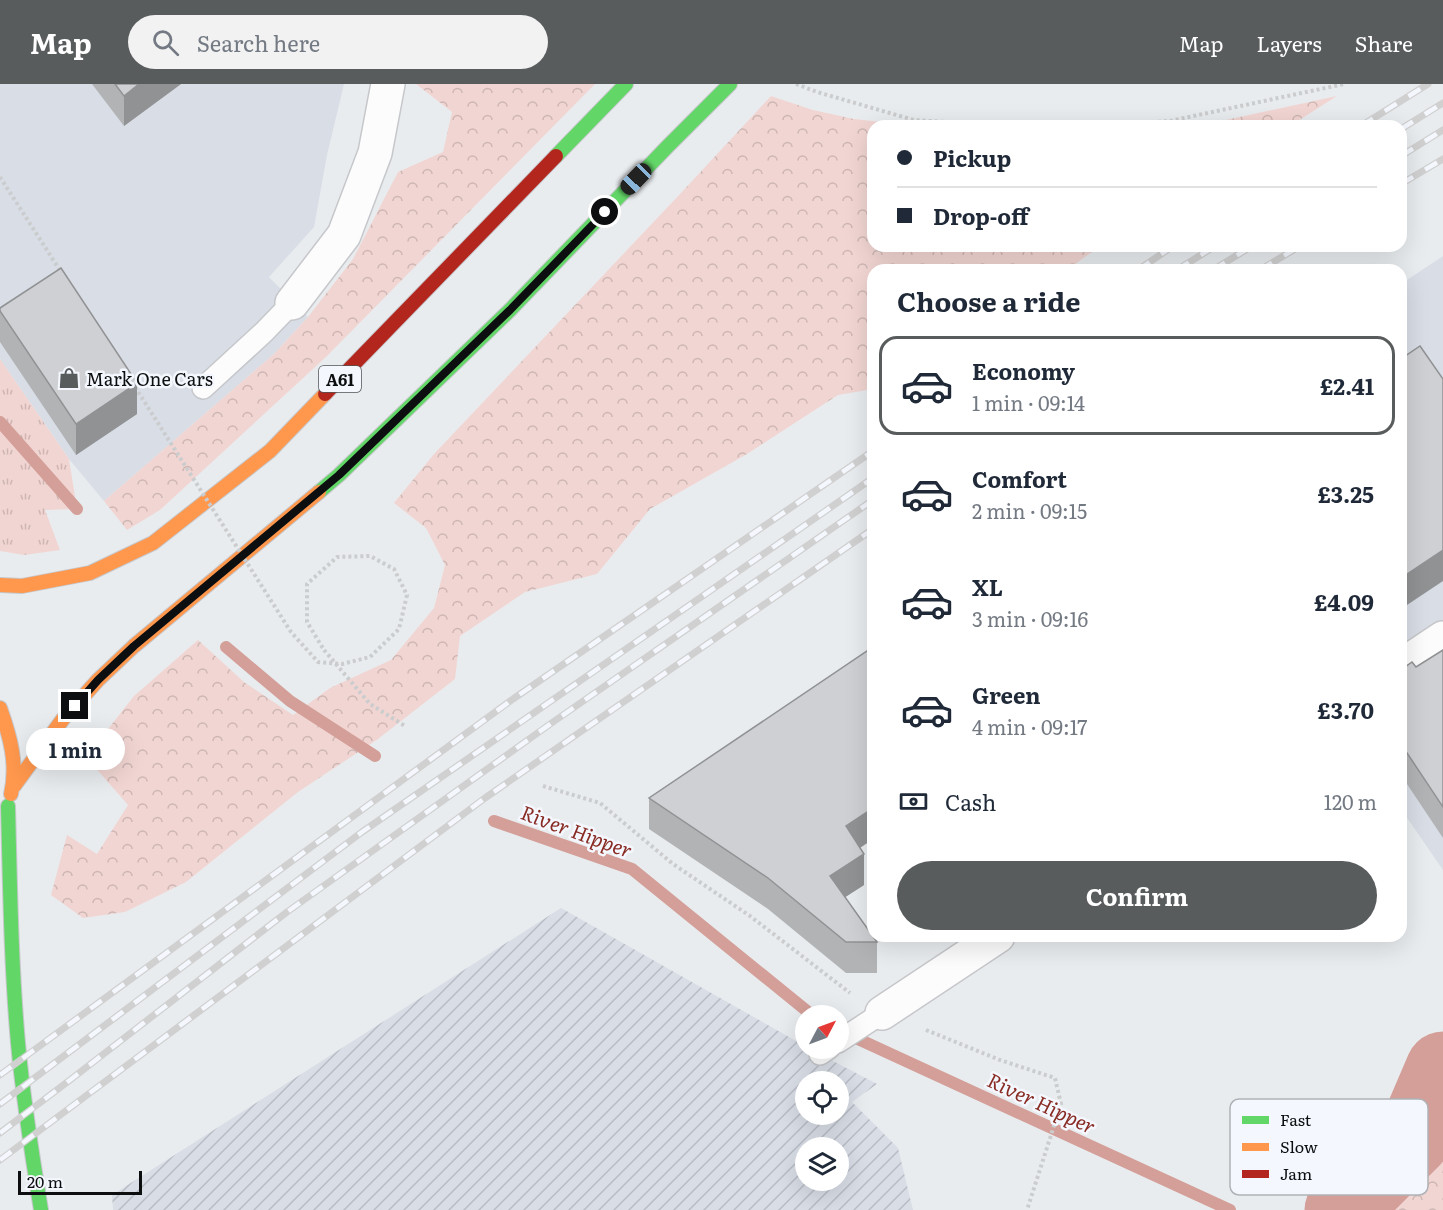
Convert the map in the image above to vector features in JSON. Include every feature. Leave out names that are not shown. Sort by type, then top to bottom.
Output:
[{"type":"highway","name":"A61","points":[[0,585],[22,586],[90,573],[153,543],[214,496],[270,451],[626,84]]},
{"type":"highway","points":[[14,786],[63,719],[98,680],[134,646],[339,475],[510,310],[730,84]]},
{"type":"highway","points":[[0,708],[9,730],[14,757],[14,786],[8,806],[0,820]]},
{"type":"highway","points":[[8,806],[11,929],[18,1045],[41,1210]]},
{"type":"street","points":[[292,303],[344,236],[375,153],[388,84]]},
{"type":"street","points":[[1407,662],[1443,638]]},
{"type":"street","points":[[882,1013],[989,942]]},
{"type":"lane","points":[[203,388],[292,303]]},
{"type":"lane","points":[[849,1035],[882,1013]]},
{"type":"path","points":[[796,84],[914,120]]},
{"type":"path","points":[[1175,120],[1344,84]]},
{"type":"path","points":[[0,177],[64,277]]},
{"type":"path","points":[[129,378],[291,632],[318,662],[342,664],[370,657],[399,629],[407,595],[394,569],[370,556],[337,557],[307,584],[307,622],[324,650],[370,704],[405,726]]},
{"type":"path","points":[[543,786],[600,803],[673,864],[750,916],[843,988],[882,1013],[1000,1060],[1055,1078],[1061,1104],[1027,1210]]},
{"type":"shaded area","points":[[0,84],[344,84],[327,155],[314,227],[269,277],[308,317],[274,354],[104,501],[69,459],[0,359]]},
{"type":"shaded area","points":[[1443,256],[1443,870],[1407,818],[1407,280]]},
{"type":"shaded area","points":[[561,908],[795,1040],[795,1059],[829,1059],[877,1084],[852,1102],[898,1148],[913,1210],[113,1210],[112,1195]]},
{"type":"green space","points":[[416,84],[595,84],[326,357],[160,510],[127,530],[104,501],[274,354],[308,317],[353,259],[398,172],[443,152],[452,112]]},
{"type":"green space","points":[[771,96],[813,110],[867,120],[867,252],[1092,252],[1075,264],[867,264],[867,390],[838,395],[747,454],[650,509],[597,574],[525,592],[460,636],[455,679],[378,739],[298,792],[186,882],[125,912],[83,918],[51,895],[67,835],[97,854],[128,805],[86,757],[134,696],[198,640],[244,682],[293,715],[330,688],[391,660],[434,608],[445,565],[426,528],[394,503],[434,454]]},
{"type":"green space","points":[[1337,96],[1299,120],[1226,120]]},
{"type":"green space","points":[[0,359],[69,459],[77,509],[45,510],[60,550],[24,555],[0,551]]},
{"type":"green space","points":[[1443,1116],[1443,1210],[1362,1210],[1377,1195],[1428,1195],[1428,1138]]},
{"type":"building","points":[[115,84],[139,84],[124,96]]},
{"type":"building","name":"Mark One Cars","points":[[61,268],[137,383],[76,424],[0,311],[0,308]]},
{"type":"building","points":[[1420,346],[1443,379],[1443,550],[1407,574],[1407,355]]},
{"type":"building","points":[[1443,650],[1443,807],[1407,753],[1407,666],[1412,662],[1416,667]]},
{"type":"building","points":[[867,651],[867,812],[846,826],[864,854],[830,876],[867,928],[867,942],[846,942],[768,878],[649,798]]},
{"type":"waterway","name":"River Hipper","points":[[0,422],[77,509]]},
{"type":"waterway","name":"River Hipper","points":[[226,647],[290,701],[375,756]]},
{"type":"waterway","name":"River Hipper","points":[[494,821],[632,869],[799,1005]]},
{"type":"waterway","name":"River Hipper","points":[[849,1035],[1230,1210]]},
{"type":"waterway","points":[[1428,1104],[1443,1069]]},
{"type":"waterway","points":[[1342,1210],[1357,1195]]},
{"type":"railway","points":[[1371,120],[1428,84]]},
{"type":"railway","points":[[1407,125],[1443,103]]},
{"type":"railway","points":[[1407,152],[1443,130]]},
{"type":"railway","points":[[1407,180],[1443,159]]},
{"type":"railway","points":[[1147,264],[1164,252]]},
{"type":"railway","points":[[1186,264],[1206,252]]},
{"type":"railway","points":[[1223,264],[1242,252]]},
{"type":"railway","points":[[1270,264],[1290,252]]},
{"type":"railway","points":[[0,1075],[513,699],[867,455]]},
{"type":"railway","points":[[0,1104],[362,832],[867,482]]},
{"type":"railway","points":[[0,1133],[287,912],[553,722],[867,504]]},
{"type":"railway","points":[[0,1160],[485,798],[867,533]]},
{"type":"traffic: fast","points":[[556,156],[626,84]]},
{"type":"traffic: fast","points":[[319,492],[510,310],[730,84]]},
{"type":"traffic: fast","points":[[8,806],[12,954],[18,1043],[41,1210]]},
{"type":"traffic: slow","points":[[0,585],[22,586],[90,573],[153,543],[270,451],[325,394]]},
{"type":"traffic: slow","points":[[14,786],[63,719],[98,680],[134,646],[319,492]]},
{"type":"traffic: slow","points":[[0,708],[12,750],[14,772],[11,794]]},
{"type":"traffic: jam","points":[[325,394],[556,156]]},
{"type":"place","name":"Mark One Cars","points":[[69,378]]},
{"type":"route","points":[[75,706],[98,680],[134,646],[339,475],[510,310],[605,212]]}]
